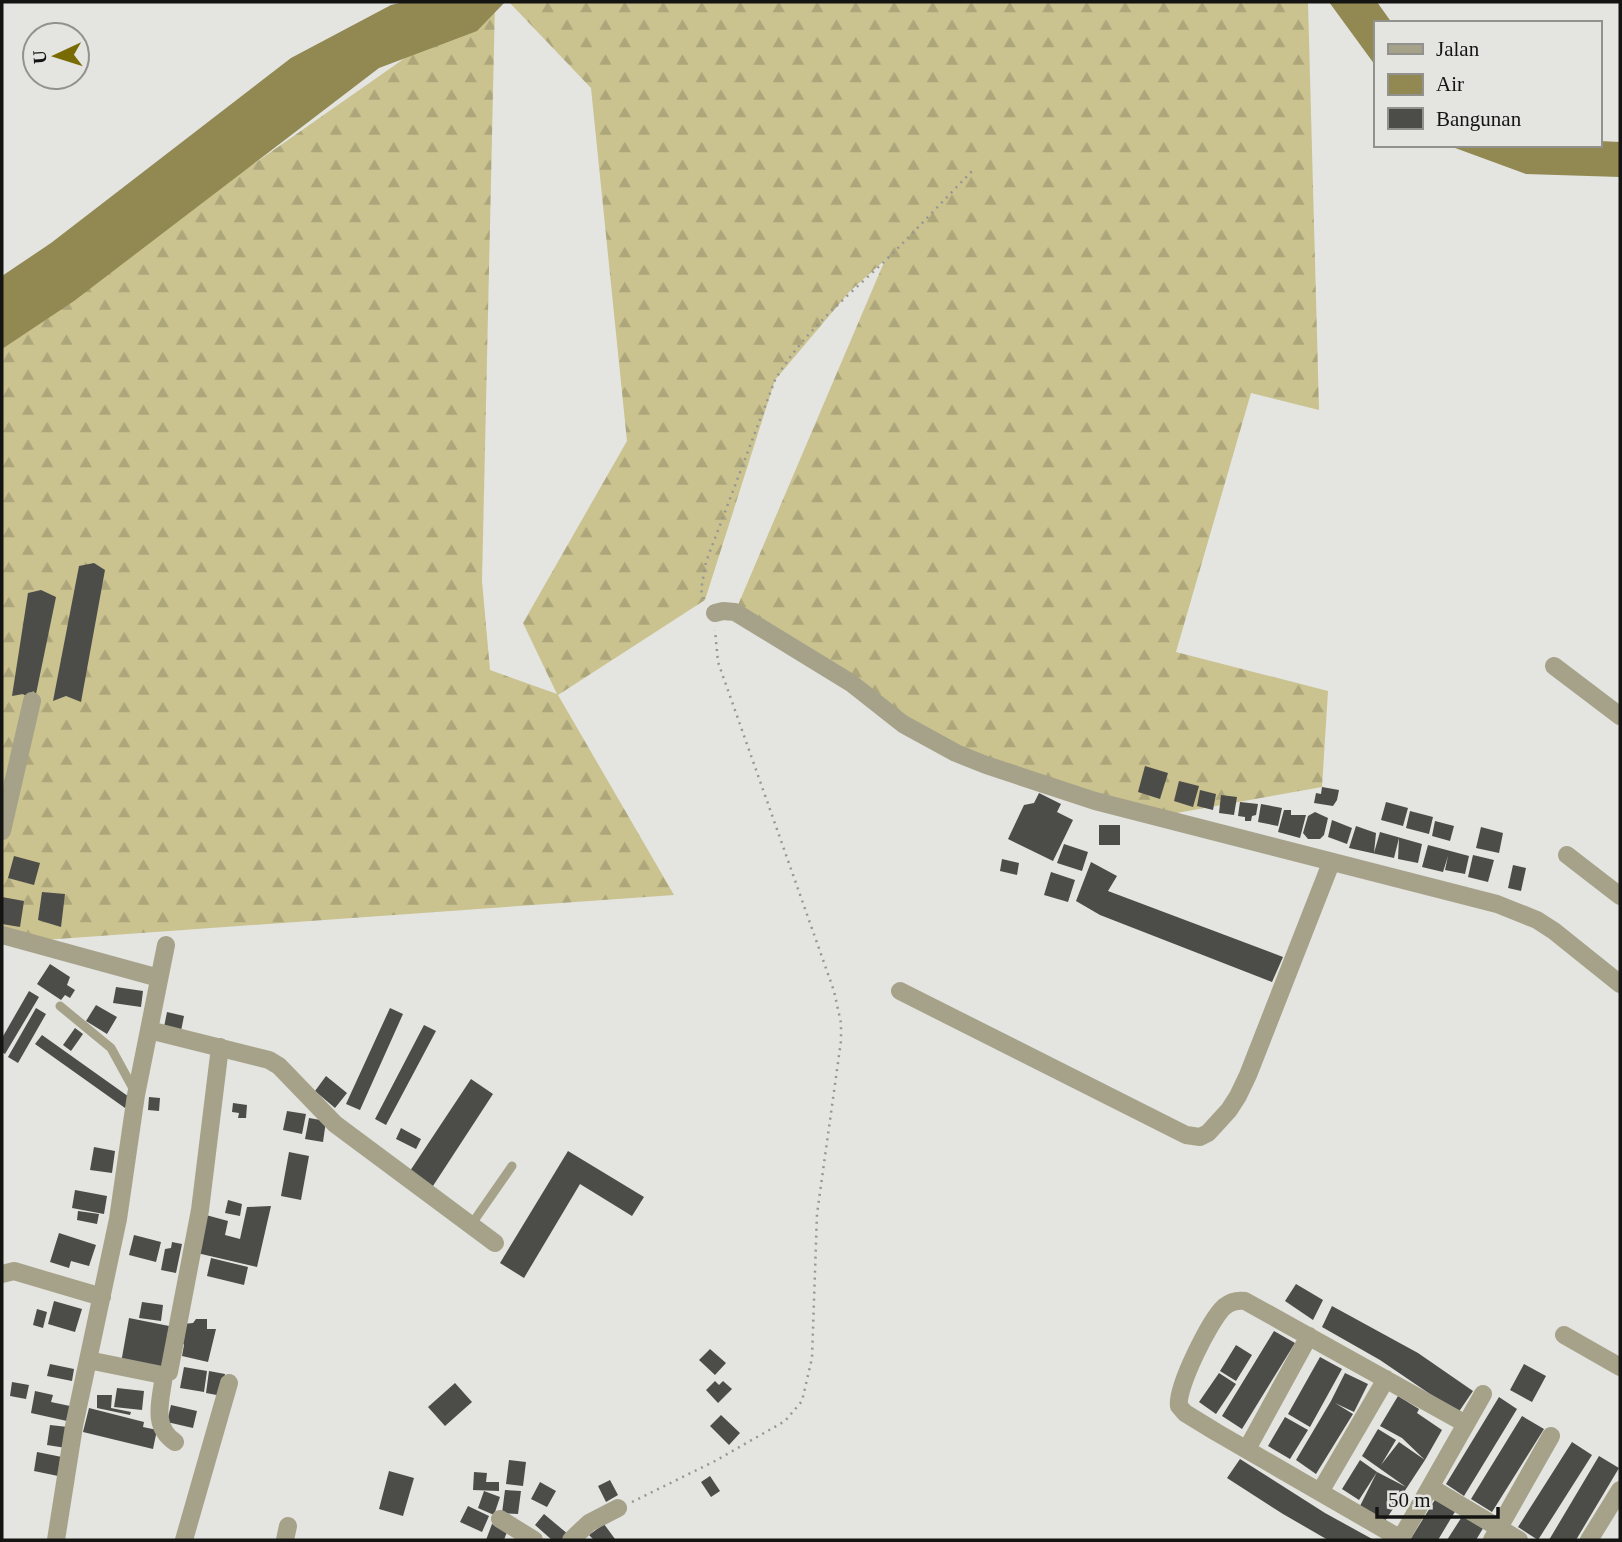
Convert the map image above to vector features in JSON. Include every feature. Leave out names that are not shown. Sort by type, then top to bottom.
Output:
[{"type":"street","points":[[715,613],[735,612],[851,683],[903,724],[956,753],[1095,801],[1483,900],[1518,912],[1554,930],[1620,984]]},
{"type":"street","points":[[1554,666],[1620,716]]},
{"type":"street","points":[[2,831],[32,701]]},
{"type":"street","points":[[1567,855],[1620,896]]},
{"type":"street","points":[[900,991],[1186,1135],[1200,1137],[1208,1133],[1229,1110],[1248,1075],[1331,863]]},
{"type":"street","points":[[2,935],[159,978]]},
{"type":"street","points":[[56,1540],[88,1360],[118,1219],[136,1095],[166,945]]},
{"type":"street","points":[[149,1030],[269,1059],[335,1124],[495,1243]]},
{"type":"street","points":[[88,1360],[164,1375],[169,1372],[200,1210],[220,1047]]},
{"type":"street","points":[[2,1274],[14,1271],[102,1297]]},
{"type":"street","points":[[1466,1424],[1245,1301],[1229,1304],[1212,1324],[1179,1391],[1179,1406],[1185,1413],[1401,1540],[1483,1394]]},
{"type":"street","points":[[1564,1335],[1620,1367]]},
{"type":"street","points":[[1247,1449],[1309,1336]]},
{"type":"street","points":[[164,1375],[160,1424],[167,1436],[175,1442]]},
{"type":"street","points":[[1320,1492],[1386,1379]]},
{"type":"street","points":[[184,1540],[229,1383]]},
{"type":"street","points":[[1495,1534],[1551,1436]]},
{"type":"street","points":[[1430,1487],[1495,1534],[1519,1540]]},
{"type":"street","points":[[1589,1540],[1620,1490]]},
{"type":"street","points":[[571,1540],[589,1524],[618,1508]]},
{"type":"street","points":[[500,1519],[534,1540]]},
{"type":"lane","points":[[60,1006],[114,1051],[136,1095]]},
{"type":"lane","points":[[471,1225],[512,1166]]},
{"type":"path","points":[[618,1508],[715,1461],[785,1421],[802,1401],[813,1358],[817,1214],[841,1023],[834,990],[718,662],[715,613],[702,596],[706,562],[775,380],[788,358],[850,291],[887,259],[973,170]]},
{"type":"green space","points":[[485,2],[495,2],[482,581],[490,670],[557,694],[523,623],[627,441],[591,88],[509,2],[1308,2],[1319,410],[1251,393],[1176,652],[1328,691],[1322,787],[1154,817],[932,741],[735,612],[885,260],[850,291],[775,380],[705,600],[558,695],[674,895],[2,943],[2,340]]},
{"type":"water","points":[[404,2],[505,2],[477,31],[379,68],[74,301],[2,349],[2,276],[51,243],[291,58],[391,5]]},
{"type":"water","points":[[1329,2],[1377,2],[1391,21],[1374,21],[1374,64]]},
{"type":"water","points":[[1601,141],[1620,142],[1620,177],[1526,174],[1452,147],[1601,147]]},
{"type":"building","points":[[94,563],[105,570],[81,702],[66,696],[53,701],[79,566]]},
{"type":"building","points":[[41,590],[56,597],[36,694],[33,691],[29,698],[23,694],[12,696],[28,593]]},
{"type":"building","points":[[1145,766],[1168,773],[1160,799],[1138,792]]},
{"type":"building","points":[[1179,781],[1199,786],[1193,807],[1174,801]]},
{"type":"building","points":[[1322,787],[1339,790],[1333,806],[1314,803],[1316,793],[1321,794]]},
{"type":"building","points":[[1200,790],[1216,794],[1213,810],[1197,806]]},
{"type":"building","points":[[1039,793],[1061,804],[1057,812],[1073,820],[1053,861],[1008,839],[1024,805],[1034,803]]},
{"type":"building","points":[[1221,795],[1237,797],[1234,815],[1219,813]]},
{"type":"building","points":[[1240,802],[1258,804],[1256,815],[1252,816],[1251,821],[1245,821],[1245,817],[1238,816]]},
{"type":"building","points":[[1386,802],[1408,808],[1403,826],[1381,820]]},
{"type":"building","points":[[1261,804],[1282,808],[1278,826],[1258,822]]},
{"type":"building","points":[[1284,810],[1291,810],[1291,815],[1306,815],[1300,838],[1278,832]]},
{"type":"building","points":[[1410,811],[1433,817],[1429,834],[1406,828]]},
{"type":"building","points":[[1315,812],[1328,818],[1324,835],[1320,839],[1308,839],[1303,833],[1308,816]]},
{"type":"building","points":[[1332,820],[1352,828],[1347,844],[1328,837]]},
{"type":"building","points":[[1435,821],[1454,826],[1450,841],[1432,836]]},
{"type":"building","points":[[1099,825],[1120,825],[1120,845],[1099,845]]},
{"type":"building","points":[[1356,826],[1376,833],[1374,853],[1380,832],[1422,844],[1418,863],[1398,859],[1399,838],[1394,858],[1349,848]]},
{"type":"building","points":[[1481,827],[1503,833],[1499,853],[1476,848]]},
{"type":"building","points":[[1064,844],[1088,852],[1082,871],[1057,863]]},
{"type":"building","points":[[1428,845],[1469,856],[1465,874],[1445,870],[1448,856],[1443,872],[1422,867]]},
{"type":"building","points":[[1473,855],[1494,860],[1488,882],[1468,877]]},
{"type":"building","points":[[14,856],[40,863],[34,885],[8,878]]},
{"type":"building","points":[[1002,859],[1019,863],[1017,875],[1000,871]]},
{"type":"building","points":[[1091,862],[1117,876],[1108,891],[1283,957],[1272,982],[1100,915],[1076,901]]},
{"type":"building","points":[[1513,865],[1526,868],[1521,891],[1508,888]]},
{"type":"building","points":[[1051,872],[1075,880],[1068,902],[1044,895]]},
{"type":"building","points":[[42,892],[65,894],[61,927],[38,920]]},
{"type":"building","points":[[2,897],[24,901],[20,927],[2,924]]},
{"type":"building","points":[[50,964],[70,977],[67,985],[75,990],[70,998],[65,995],[61,1000],[37,984]]},
{"type":"building","points":[[116,987],[143,991],[141,1007],[113,1003]]},
{"type":"building","points":[[29,991],[39,997],[5,1054],[2,1052],[2,1038]]},
{"type":"building","points":[[96,1005],[117,1017],[107,1034],[86,1021]]},
{"type":"building","points":[[36,1008],[46,1014],[18,1063],[8,1057]]},
{"type":"building","points":[[390,1008],[403,1014],[360,1110],[346,1104]]},
{"type":"building","points":[[167,1012],[184,1016],[180,1036],[163,1032]]},
{"type":"building","points":[[424,1025],[436,1031],[386,1125],[375,1119]]},
{"type":"building","points":[[75,1028],[83,1034],[71,1051],[63,1045]]},
{"type":"building","points":[[42,1035],[132,1099],[125,1108],[35,1044]]},
{"type":"building","points":[[326,1076],[347,1093],[335,1108],[315,1091]]},
{"type":"building","points":[[471,1079],[493,1094],[431,1189],[408,1174]]},
{"type":"building","points":[[149,1097],[160,1098],[159,1111],[148,1110]]},
{"type":"building","points":[[233,1103],[247,1105],[246,1118],[238,1118],[239,1113],[232,1112]]},
{"type":"building","points":[[287,1111],[306,1114],[302,1134],[283,1130]]},
{"type":"building","points":[[309,1118],[326,1121],[323,1142],[305,1139]]},
{"type":"building","points":[[401,1128],[421,1139],[416,1149],[396,1139]]},
{"type":"building","points":[[94,1147],[115,1151],[112,1173],[90,1170]]},
{"type":"building","points":[[568,1151],[644,1197],[632,1216],[580,1184],[524,1278],[500,1263]]},
{"type":"building","points":[[289,1152],[309,1156],[301,1200],[281,1196]]},
{"type":"building","points":[[75,1190],[107,1196],[104,1214],[72,1208]]},
{"type":"building","points":[[228,1200],[242,1204],[240,1216],[225,1213]]},
{"type":"building","points":[[271,1206],[257,1267],[197,1253],[206,1215],[228,1221],[225,1235],[240,1239],[247,1207]]},
{"type":"building","points":[[78,1211],[99,1214],[97,1224],[77,1220]]},
{"type":"building","points":[[59,1233],[96,1245],[89,1266],[71,1261],[69,1268],[50,1262]]},
{"type":"building","points":[[134,1235],[161,1242],[156,1262],[129,1255]]},
{"type":"building","points":[[172,1242],[182,1244],[176,1273],[161,1270],[165,1249],[171,1248]]},
{"type":"building","points":[[211,1258],[248,1267],[244,1285],[207,1276]]},
{"type":"building","points":[[1296,1284],[1323,1300],[1313,1320],[1285,1301]]},
{"type":"building","points":[[54,1301],[82,1309],[75,1332],[48,1324]]},
{"type":"building","points":[[142,1302],[163,1305],[161,1321],[139,1318]]},
{"type":"building","points":[[1332,1306],[1418,1353],[1473,1391],[1458,1413],[1380,1360],[1322,1327]]},
{"type":"building","points":[[37,1309],[47,1312],[43,1328],[33,1325]]},
{"type":"building","points":[[129,1318],[174,1327],[166,1372],[121,1363]]},
{"type":"building","points":[[196,1319],[207,1319],[207,1329],[216,1329],[208,1362],[182,1356],[184,1345],[180,1338],[183,1324],[193,1323]]},
{"type":"building","points":[[1274,1331],[1295,1343],[1242,1429],[1222,1416]]},
{"type":"building","points":[[1236,1345],[1252,1355],[1236,1381],[1220,1371]]},
{"type":"building","points":[[710,1349],[726,1363],[715,1375],[699,1360]]},
{"type":"building","points":[[1320,1357],[1342,1369],[1310,1427],[1288,1414]]},
{"type":"building","points":[[50,1364],[74,1369],[72,1381],[47,1376]]},
{"type":"building","points":[[1524,1364],[1546,1376],[1532,1402],[1510,1390]]},
{"type":"building","points":[[184,1367],[207,1371],[204,1392],[180,1388]]},
{"type":"building","points":[[209,1371],[225,1374],[222,1396],[206,1393]]},
{"type":"building","points":[[1219,1373],[1236,1384],[1216,1414],[1199,1402]]},
{"type":"building","points":[[1345,1373],[1368,1384],[1354,1412],[1335,1403],[1353,1414],[1316,1474],[1296,1460]]},
{"type":"building","points":[[715,1381],[719,1385],[723,1381],[732,1389],[718,1403],[706,1390]]},
{"type":"building","points":[[12,1382],[29,1385],[26,1399],[10,1396]]},
{"type":"building","points":[[455,1383],[472,1402],[445,1426],[428,1407]]},
{"type":"building","points":[[117,1388],[144,1391],[142,1410],[114,1407]]},
{"type":"building","points":[[35,1391],[53,1395],[51,1402],[70,1406],[67,1421],[31,1413]]},
{"type":"building","points":[[97,1395],[112,1395],[111,1408],[131,1412],[130,1415],[97,1408]]},
{"type":"building","points":[[1398,1396],[1419,1409],[1417,1413],[1442,1430],[1425,1460],[1402,1438],[1380,1426]]},
{"type":"building","points":[[1499,1397],[1517,1409],[1464,1496],[1446,1484]]},
{"type":"building","points":[[171,1405],[197,1411],[193,1428],[167,1422]]},
{"type":"building","points":[[89,1408],[144,1422],[143,1427],[157,1430],[153,1449],[83,1432]]},
{"type":"building","points":[[721,1415],[740,1433],[729,1445],[710,1426]]},
{"type":"building","points":[[1522,1416],[1544,1429],[1492,1512],[1471,1499]]},
{"type":"building","points":[[1285,1417],[1308,1430],[1290,1459],[1268,1446]]},
{"type":"building","points":[[50,1425],[68,1427],[66,1448],[47,1445]]},
{"type":"building","points":[[1378,1429],[1396,1440],[1381,1465],[1399,1442],[1425,1460],[1385,1521],[1360,1506],[1377,1472],[1406,1487],[1362,1456]]},
{"type":"building","points":[[1572,1442],[1592,1455],[1538,1540],[1518,1527]]},
{"type":"building","points":[[37,1452],[67,1458],[63,1477],[34,1471]]},
{"type":"building","points":[[1599,1456],[1619,1468],[1576,1540],[1549,1540]]},
{"type":"building","points":[[1240,1459],[1325,1513],[1374,1540],[1328,1540],[1283,1514],[1227,1478]]},
{"type":"building","points":[[509,1460],[526,1462],[523,1486],[506,1484]]},
{"type":"building","points":[[1360,1460],[1377,1472],[1359,1500],[1342,1489]]},
{"type":"building","points":[[389,1471],[414,1478],[403,1516],[379,1509]]},
{"type":"building","points":[[474,1472],[487,1473],[486,1482],[499,1482],[499,1491],[473,1490]]},
{"type":"building","points":[[710,1476],[720,1491],[711,1497],[701,1482]]},
{"type":"building","points":[[610,1480],[618,1495],[606,1502],[598,1486]]},
{"type":"building","points":[[540,1482],[556,1491],[547,1507],[531,1499]]},
{"type":"building","points":[[505,1490],[521,1491],[518,1514],[502,1513]]},
{"type":"building","points":[[484,1491],[500,1497],[494,1515],[478,1508]]},
{"type":"building","points":[[1436,1498],[1456,1510],[1438,1540],[1410,1540]]},
{"type":"building","points":[[468,1506],[489,1516],[482,1532],[460,1522]]},
{"type":"building","points":[[1465,1512],[1485,1525],[1476,1540],[1447,1540]]},
{"type":"building","points":[[544,1514],[569,1535],[565,1540],[552,1540],[535,1525]]},
{"type":"building","points":[[492,1524],[508,1529],[504,1540],[486,1540]]},
{"type":"building","points":[[604,1524],[615,1539],[594,1540],[589,1535]]}]
